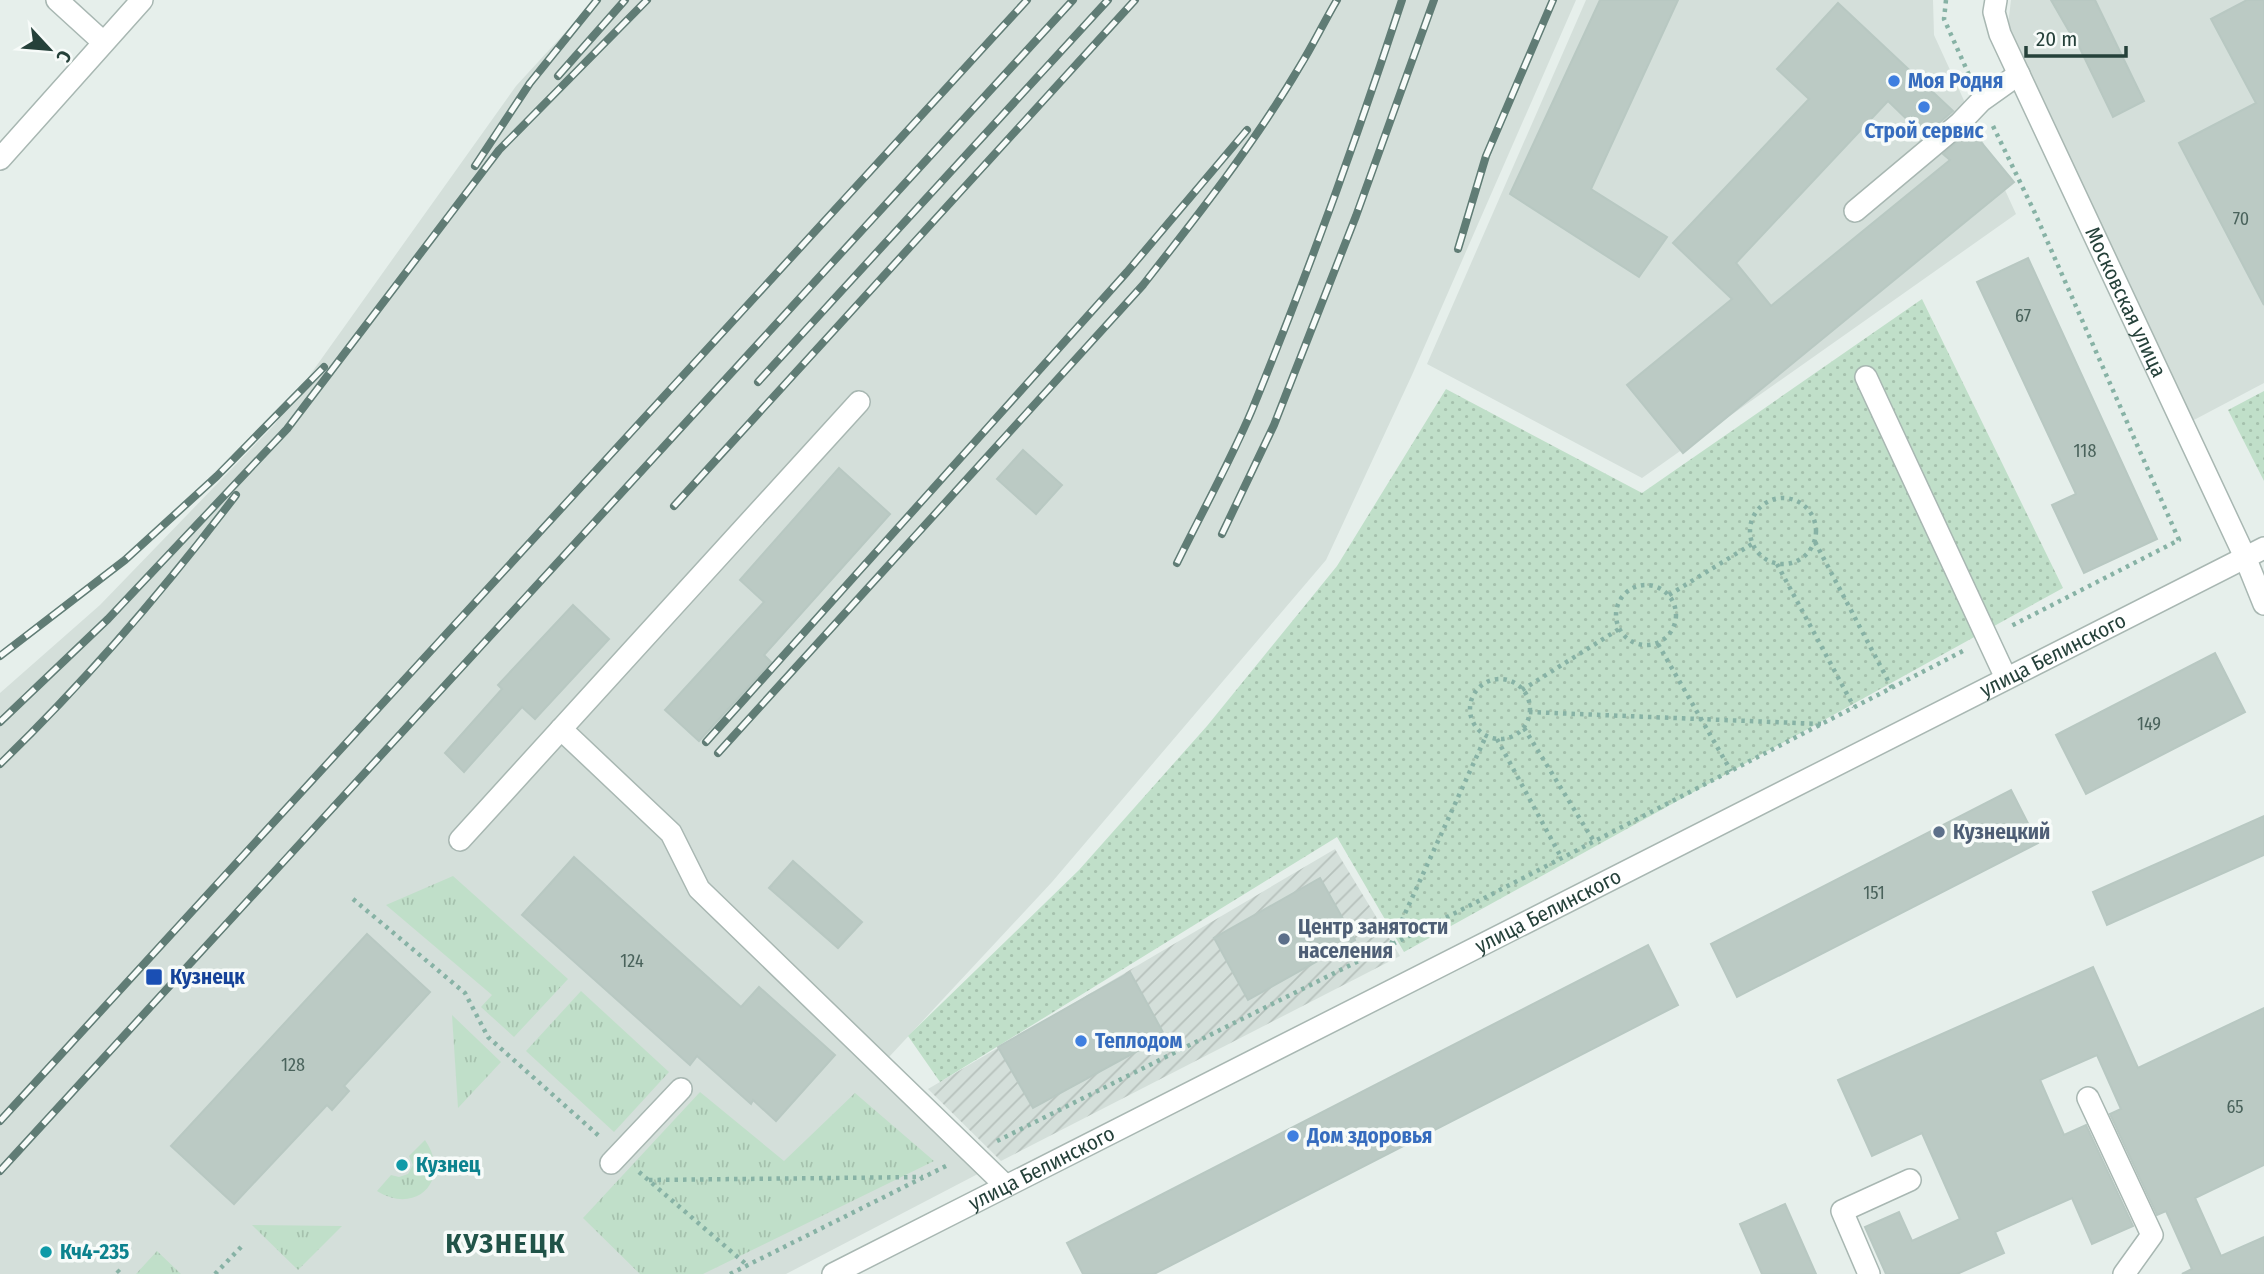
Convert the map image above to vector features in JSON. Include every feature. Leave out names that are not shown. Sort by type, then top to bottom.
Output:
[{"type":"street","points":[[57,0],[103,42]]},
{"type":"street","points":[[0,159],[142,0]]},
{"type":"street","name":"Московская улица","points":[[1996,0],[1994,12],[2000,34],[2255,552],[2264,604]]},
{"type":"street","points":[[1855,211],[1960,123],[1981,101],[2019,74]]},
{"type":"street","points":[[1866,377],[2006,678]]},
{"type":"street","points":[[460,840],[859,402]]},
{"type":"street","name":"улица Белинского","points":[[833,1274],[2255,552]]},
{"type":"street","points":[[561,729],[671,833],[699,889],[1006,1186]]},
{"type":"street","points":[[615,1159],[681,1089]]},
{"type":"street","points":[[2088,1098],[2152,1235],[2123,1274]]},
{"type":"street","points":[[1870,1274],[1842,1211],[1910,1180]]},
{"type":"path","points":[[730,1274],[1391,944],[2179,540],[2034,211],[1944,19],[1946,0]]},
{"type":"path","points":[[1782,497],[1795,499],[1813,516],[1815,542],[1797,562],[1777,564],[1758,554],[1752,544],[1749,532],[1751,519],[1769,500],[1782,497]]},
{"type":"path","points":[[1815,542],[1892,688]]},
{"type":"path","points":[[1669,596],[1752,544]]},
{"type":"path","points":[[1777,564],[1854,707]]},
{"type":"path","points":[[1647,584],[1658,587],[1669,596],[1675,604],[1677,616],[1667,637],[1657,644],[1645,646],[1624,637],[1615,615],[1618,603],[1625,593],[1647,584]]},
{"type":"path","points":[[1522,690],[1619,629]]},
{"type":"path","points":[[1657,644],[1731,771]]},
{"type":"path","points":[[1502,680],[1513,682],[1522,690],[1528,700],[1529,712],[1524,728],[1509,738],[1497,739],[1476,729],[1470,707],[1473,695],[1480,686],[1502,680]]},
{"type":"path","points":[[1529,712],[1821,724]]},
{"type":"path","points":[[1524,728],[1593,840]]},
{"type":"path","points":[[1391,944],[1486,736]]},
{"type":"path","points":[[1497,739],[1561,857]]},
{"type":"path","points":[[354,899],[465,993],[488,1037],[615,1159],[647,1180],[747,1265]]},
{"type":"path","points":[[647,1180],[924,1177]]},
{"type":"path","points":[[215,1274],[244,1244]]},
{"type":"shaded area","points":[[595,0],[1576,0],[1412,375],[1326,560],[1052,882],[889,1057],[995,1165],[786,1274],[0,1274],[0,693],[100,605],[275,424],[516,86]]},
{"type":"shaded area","points":[[1586,0],[1933,0],[1934,35],[2016,214],[1642,478],[1427,364]]},
{"type":"shaded area","points":[[2011,0],[2264,0],[2264,383],[2192,421],[2008,25]]},
{"type":"shaded area","points":[[1335,849],[1400,956],[1001,1161],[928,1089]]},
{"type":"green space","points":[[1922,299],[2063,588],[1404,952],[1337,837],[940,1082],[908,1036],[1079,870],[1207,726],[1337,566],[1446,389],[1642,493]]},
{"type":"green space","points":[[2264,391],[2264,481],[2228,410]]},
{"type":"green space","points":[[453,876],[568,979],[514,1037],[481,1007],[492,995],[386,905]]},
{"type":"green space","points":[[581,991],[669,1072],[614,1132],[526,1051]]},
{"type":"green space","points":[[452,1015],[501,1062],[458,1108]]},
{"type":"green space","points":[[700,1092],[784,1161],[855,1093],[934,1161],[703,1274],[640,1274],[583,1218]]},
{"type":"green space","points":[[425,1140],[435,1168],[426,1190],[405,1199],[392,1198],[377,1191],[391,1175],[399,1177],[408,1174],[413,1165],[409,1156]]},
{"type":"green space","points":[[252,1225],[342,1226],[298,1270]]},
{"type":"green space","points":[[157,1251],[181,1274],[136,1274]]},
{"type":"building","points":[[1600,0],[1678,0],[1591,189],[1667,237],[1639,277],[1510,194]]},
{"type":"building","points":[[2051,0],[2095,0],[2144,101],[2113,117],[2072,32],[2070,33]]},
{"type":"building","points":[[2247,0],[2264,0],[2264,305],[2179,143],[2256,103],[2211,19]]},
{"type":"building","points":[[1838,3],[1953,111],[1924,136],[1888,101],[1736,263],[1771,306],[1950,160],[1943,154],[1971,130],[2014,182],[1683,453],[1627,385],[1732,299],[1673,243],[1809,99],[1777,69]]},
{"type":"building","points":[[2028,258],[2157,539],[2084,573],[2052,505],[2076,494],[1977,282]]},
{"type":"building","points":[[1023,450],[1062,485],[1036,514],[997,479]]},
{"type":"building","points":[[839,468],[890,514],[764,655],[771,662],[699,741],[665,710],[764,602],[740,580]]},
{"type":"building","points":[[573,605],[609,639],[535,719],[522,707],[464,772],[445,753],[502,689],[498,685]]},
{"type":"building","points":[[2215,653],[2245,712],[2086,794],[2056,735]]},
{"type":"building","points":[[2011,790],[2038,843],[1737,997],[1711,944]]},
{"type":"building","points":[[2264,816],[2264,855],[2107,925],[2093,892]]},
{"type":"building","points":[[574,857],[741,1007],[759,987],[835,1055],[776,1121],[753,1100],[751,1104],[697,1056],[690,1065],[522,915]]},
{"type":"building","points":[[793,861],[862,922],[838,948],[769,888]]},
{"type":"building","name":"Центр занятости населения","points":[[1320,878],[1355,940],[1248,1000],[1214,938]]},
{"type":"building","name":"Кузнецк","points":[[367,934],[430,992],[344,1086],[349,1091],[332,1110],[327,1105],[234,1204],[171,1146]]},
{"type":"building","points":[[1648,945],[1678,1005],[1154,1274],[1083,1274],[1067,1243]]},
{"type":"building","points":[[2093,967],[2138,1068],[2264,1008],[2264,1165],[2195,1198],[2221,1256],[2264,1237],[2264,1274],[2182,1274],[2192,1269],[2166,1211],[2157,1215],[2110,1114],[2121,1109],[2097,1055],[2040,1080],[2064,1135],[2086,1125],[2133,1226],[2092,1244],[2072,1198],[1995,1232],[2004,1253],[1957,1274],[1886,1274],[1865,1227],[1899,1212],[1912,1241],[1960,1219],[1922,1133],[1872,1156],[1838,1080]]},
{"type":"building","name":"Теплодом","points":[[1130,972],[1165,1036],[1033,1108],[998,1047]]},
{"type":"building","points":[[1785,1204],[1816,1274],[1762,1274],[1740,1224]]},
{"type":"railway","points":[[475,166],[530,83],[597,0]]},
{"type":"railway","points":[[558,76],[625,0]]},
{"type":"railway","points":[[0,722],[108,619],[287,429],[499,150],[647,0]]},
{"type":"railway","points":[[0,1121],[1027,0]]},
{"type":"railway","points":[[0,1171],[1073,0]]},
{"type":"railway","points":[[758,382],[1108,0]]},
{"type":"railway","points":[[674,506],[1135,0]]},
{"type":"railway","points":[[718,753],[1143,285],[1245,151],[1305,58],[1337,0]]},
{"type":"railway","points":[[1177,563],[1235,449],[1272,360],[1331,206],[1402,0]]},
{"type":"railway","points":[[1222,534],[1274,425],[1356,216],[1434,0]]},
{"type":"railway","points":[[1458,249],[1486,156],[1553,0]]},
{"type":"railway","points":[[706,742],[1127,272],[1247,130]]},
{"type":"railway","points":[[0,656],[125,560],[217,476],[324,367]]},
{"type":"railway","points":[[0,764],[123,634],[236,495]]},
{"type":"place","name":"Моя Родня","points":[[1894,81]]},
{"type":"place","name":"Строй сервис","points":[[1924,107]]},
{"type":"place","name":"Кузнецкий","points":[[1939,832]]},
{"type":"place","name":"Центр занятости населения","points":[[1284,939]]},
{"type":"place","name":"Кузнецк","points":[[154,977]]},
{"type":"place","name":"Теплодом","points":[[1081,1041]]},
{"type":"place","name":"Дом здоровья","points":[[1293,1136]]},
{"type":"place","name":"Кузнец","points":[[402,1165]]},
{"type":"place","name":"Кч4-235","points":[[46,1252]]},
{"type":"district","name":"КУЗНЕЦК","points":[[506,1243]]}]
